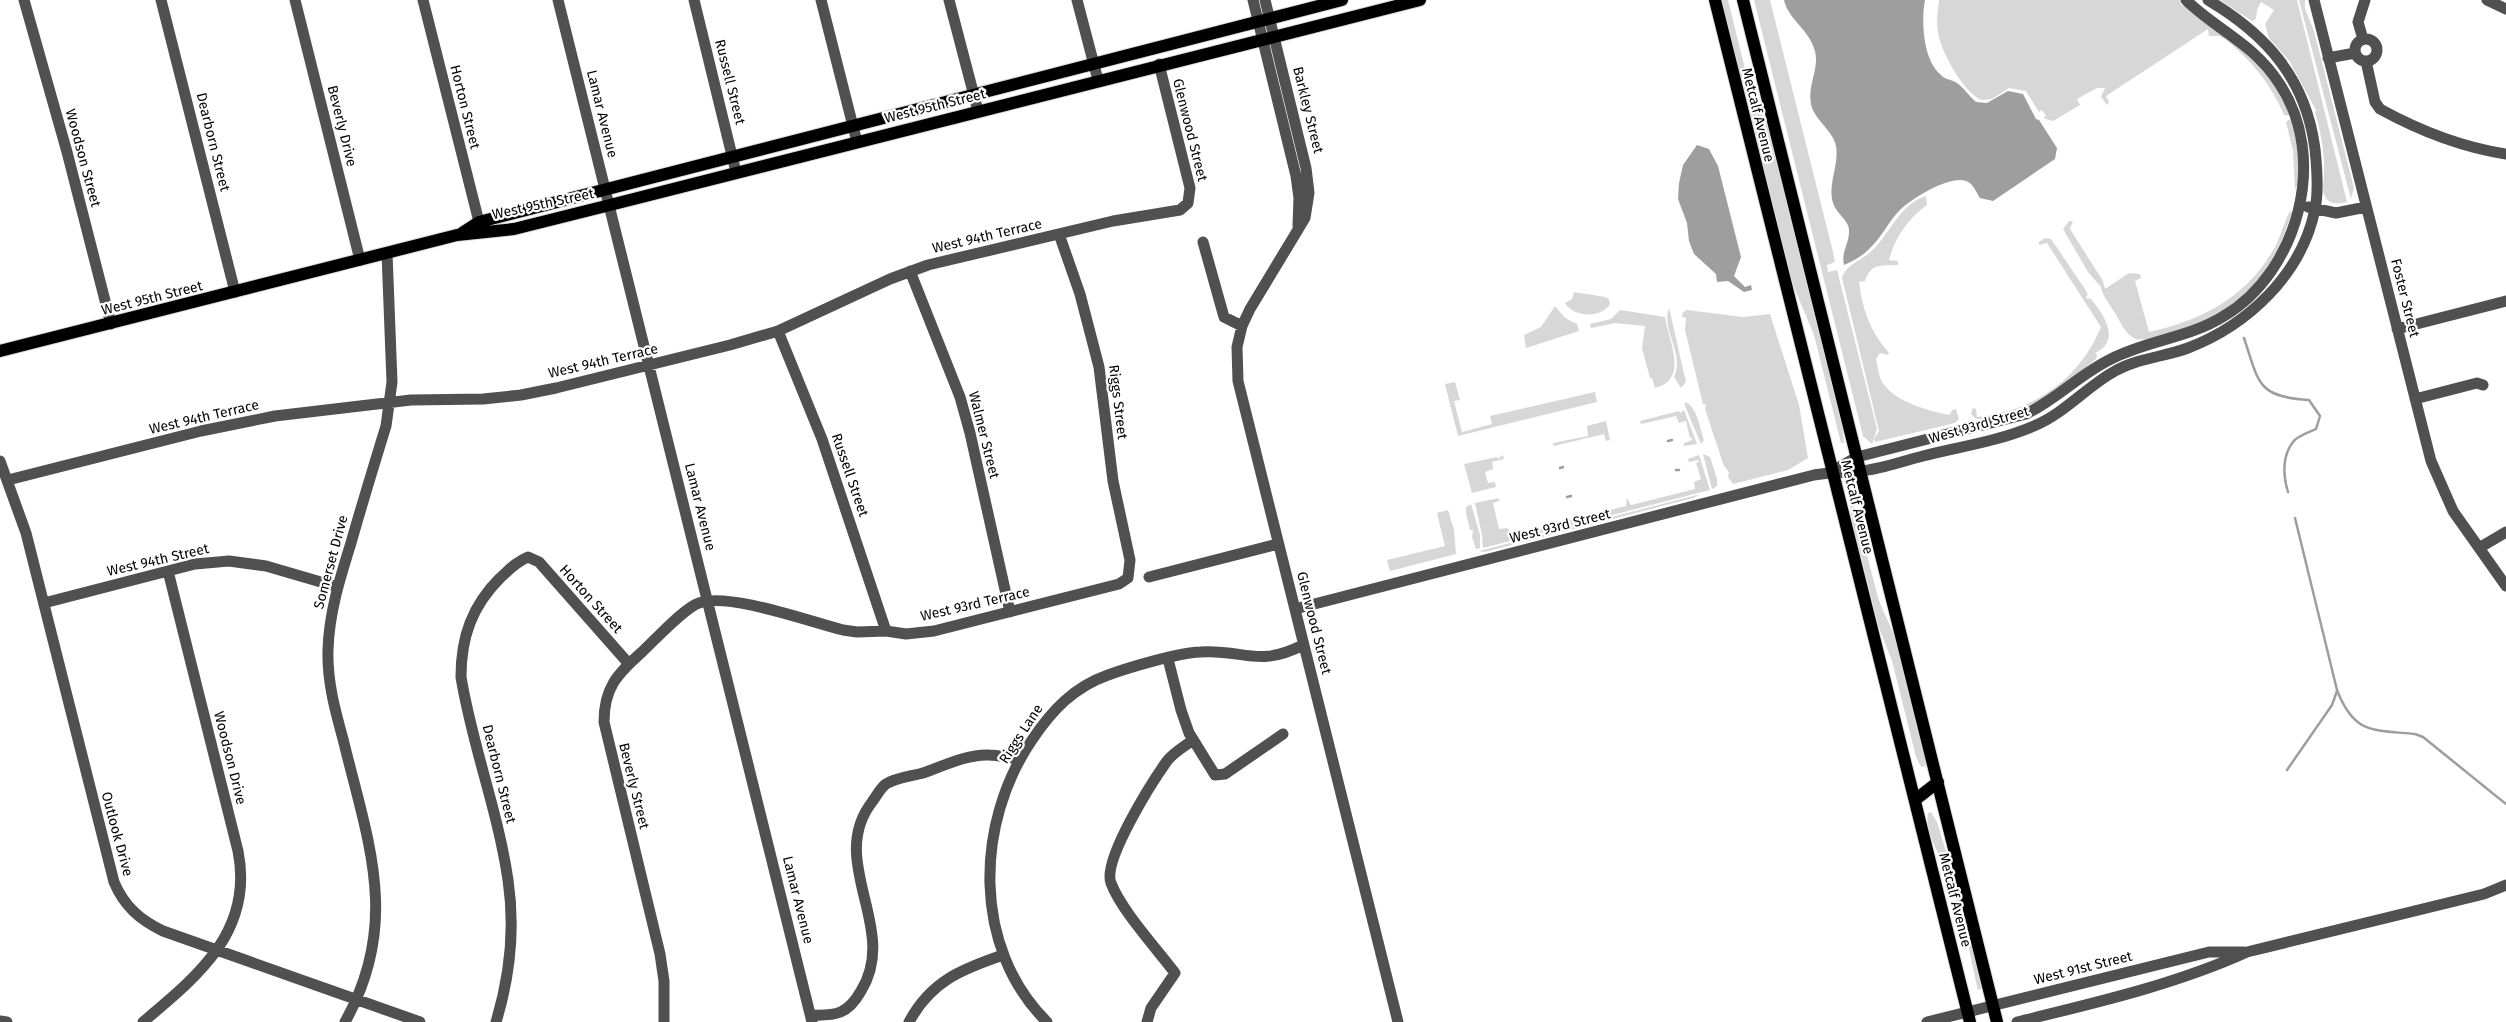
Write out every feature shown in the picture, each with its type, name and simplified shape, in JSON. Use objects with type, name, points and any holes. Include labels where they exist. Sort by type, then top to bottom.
[{"type":"main road","name":"West 95th Street","points":[[457,235],[479,222],[605,188],[1342,0]]},
{"type":"main road","name":"West 95th Street","points":[[0,351],[457,235],[514,228],[610,205],[1158,64],[1420,0]]},
{"type":"main road","name":"Metcalf Avenue","points":[[1715,0],[1969,1017]]},
{"type":"main road","name":"Metcalf Avenue","points":[[1743,0],[1997,1022]]},
{"type":"main road","points":[[1915,800],[1938,782]]},
{"type":"main road","points":[[1915,800],[1941,795]]},
{"type":"street","name":"Woodson Street","points":[[24,0],[65,143],[111,324]]},
{"type":"street","name":"Dearborn Street","points":[[161,0],[235,292]]},
{"type":"street","name":"Beverly Drive","points":[[295,0],[360,260]]},
{"type":"street","name":"Horton Street","points":[[423,0],[479,222]]},
{"type":"street","name":"Lamar Avenue","points":[[558,0],[811,1019]]},
{"type":"street","name":"Russell Street","points":[[694,0],[736,172]]},
{"type":"street","points":[[821,0],[857,142]]},
{"type":"street","points":[[949,0],[978,111]]},
{"type":"street","points":[[1077,0],[1098,80]]},
{"type":"street","name":"Barkley Street","points":[[1253,0],[1264,20]]},
{"type":"street","name":"Barkley Street","points":[[1242,326],[1298,226],[1299,191],[1264,20],[1265,0]]},
{"type":"street","name":"West 93rd Street","points":[[1833,471],[1857,457],[2026,414],[2045,405],[2086,373],[2130,349],[2181,336],[2210,324],[2240,305],[2266,277],[2286,247],[2301,206],[2303,171],[2300,139],[2293,111],[2280,84],[2258,55],[2186,0]]},
{"type":"street","name":"West 93rd Street","points":[[1295,609],[1833,471],[1861,471],[2033,426],[2054,416],[2114,371],[2135,362],[2186,348],[2216,335],[2247,316],[2280,281],[2296,256],[2315,209],[2316,155],[2313,132],[2302,97],[2278,56],[2261,38],[2225,10],[2208,0]]},
{"type":"street","name":"Foster Street","points":[[2314,0],[2431,461],[2441,487],[2457,517],[2506,586]]},
{"type":"street","points":[[2364,39],[2358,22],[2365,0]]},
{"type":"street","points":[[2486,0],[2506,9]]},
{"type":"street","points":[[2364,39],[2374,42],[2377,48],[2373,59],[2366,61],[2359,59],[2355,53],[2357,43],[2364,39]]},
{"type":"street","points":[[2328,58],[2355,53]]},
{"type":"street","points":[[2366,61],[2375,102],[2380,109],[2440,138],[2474,149],[2506,154]]},
{"type":"street","name":"Glenwood Street","points":[[1158,64],[1190,188],[1188,203]]},
{"type":"street","name":"West 94th Terrace","points":[[8,480],[230,425],[275,416],[411,400],[483,399],[521,396],[650,366],[778,331],[890,278],[936,263],[1113,221],[1180,210],[1188,203]]},
{"type":"street","points":[[2301,206],[2336,213],[2366,207]]},
{"type":"street","name":"Riggs Street","points":[[1059,234],[1082,301],[1099,367],[1113,481],[1130,560],[1128,578]]},
{"type":"street","points":[[1203,242],[1224,317],[1242,326]]},
{"type":"street","name":"Somerset Drive","points":[[346,1022],[366,977],[374,946],[377,896],[367,837],[332,696],[329,675],[330,618],[386,426],[392,382],[387,253]]},
{"type":"street","name":"Walmer Street","points":[[910,271],[950,368],[963,409],[1010,612]]},
{"type":"street","points":[[2397,329],[2506,301]]},
{"type":"street","points":[[2210,324],[2216,335]]},
{"type":"street","name":"Glenwood Street","points":[[1242,326],[1237,347],[1238,380],[1398,1022]]},
{"type":"street","name":"Russell Street","points":[[778,331],[822,439],[886,631]]},
{"type":"street","points":[[2415,399],[2477,383],[2483,385]]},
{"type":"street","name":"Outlook Drive","points":[[0,461],[26,533],[114,882],[118,894],[128,908],[148,924],[215,950],[420,1022]]},
{"type":"street","points":[[2479,548],[2506,532]]},
{"type":"street","points":[[1149,577],[1278,544]]},
{"type":"street","name":"Dearborn Street","points":[[496,1022],[508,970],[511,941],[508,880],[464,696],[461,655],[465,634],[476,607],[493,585],[517,562],[528,557]]},
{"type":"street","name":"Horton Street","points":[[528,557],[538,562],[629,664]]},
{"type":"street","name":"West 94th Street","points":[[44,603],[168,571],[207,562],[228,560],[266,566],[338,587]]},
{"type":"street","name":"Woodson Drive","points":[[143,1022],[191,981],[215,950],[225,936],[237,909],[240,895],[240,861],[168,571]]},
{"type":"street","name":"West 93rd Terrace","points":[[708,601],[728,600],[843,630],[858,632],[886,631],[906,634],[934,631],[1010,612],[1119,584],[1128,578]]},
{"type":"street","name":"Beverly Street","points":[[664,1022],[664,981],[660,954],[604,722],[604,709],[611,685],[629,664],[687,610],[698,603],[708,601]]},
{"type":"street","name":"Riggs Lane","points":[[1047,1022],[1020,992],[1004,955],[994,918],[990,860],[999,809],[1019,760],[1048,716],[1075,692],[1109,675],[1198,652],[1265,657],[1285,654],[1303,645]]},
{"type":"street","points":[[1168,659],[1181,710],[1194,740],[1215,775],[1225,774],[1283,734]]},
{"type":"street","points":[[1147,1022],[1151,1008],[1175,973],[1120,900],[1110,882],[1110,866],[1118,842],[1168,760],[1194,740]]},
{"type":"street","points":[[811,1019],[831,1016],[848,1009],[870,978],[875,956],[873,931],[858,873],[858,830],[870,805],[886,784],[959,761],[988,755],[1019,760]]},
{"type":"street","name":"West 91st Street","points":[[2016,1022],[2106,999],[2213,968],[2247,952],[2484,894],[2506,885]]},
{"type":"street","name":"West 91st Street","points":[[1927,1022],[1969,1017],[1993,1006],[2209,952],[2247,952]]},
{"type":"street","points":[[909,1022],[934,989],[952,975],[1004,955]]},
{"type":"street","points":[[0,1021],[7,1022]]},
{"type":"shaded area","points":[[1721,0],[1728,0],[1748,81],[1770,133],[1841,415],[1844,443],[1841,443],[1814,335],[1793,285]]},
{"type":"shaded area","points":[[1754,0],[1770,0],[1833,252],[1835,262],[1827,265],[1828,272],[1837,270],[1877,429],[1872,444],[1863,436]]},
{"type":"shaded area","points":[[1784,0],[1925,0],[1923,18],[1925,39],[1934,67],[1944,77],[1959,84],[1976,102],[1987,103],[2008,91],[2023,94],[2036,119],[2039,120],[2057,148],[2055,159],[1993,201],[1980,198],[1966,181],[1950,182],[1930,190],[1903,207],[1878,240],[1867,251],[1844,265],[1843,260],[1849,228],[1836,209],[1831,193],[1837,153],[1836,146],[1831,135],[1813,110],[1810,97],[1816,55],[1811,41],[1786,7]]},
{"type":"shaded area","points":[[1939,0],[2180,0],[2181,5],[2232,40],[2262,67],[2274,82],[2283,98],[2289,116],[2284,115],[2273,93],[2252,64],[2225,39],[2219,36],[2209,36],[2208,29],[2106,96],[2109,102],[2107,105],[2101,97],[2105,88],[2097,88],[2077,99],[2080,105],[2053,121],[2043,118],[2046,116],[2042,110],[2039,112],[2026,91],[2009,88],[1992,99],[1982,100],[1975,96],[1961,81],[1943,49],[1937,28]]},
{"type":"shaded area","points":[[2220,0],[2297,0],[2347,202],[2333,203],[2324,195],[2323,151],[2316,110],[2290,62],[2269,38],[2265,24],[2274,10],[2261,2],[2257,10],[2256,19],[2252,21]]},
{"type":"shaded area","points":[[2299,0],[2305,0],[2305,9],[2314,31],[2354,188],[2351,199]]},
{"type":"shaded area","points":[[2290,119],[2295,134],[2299,166],[2299,176],[2295,190],[2293,151],[2286,122]]},
{"type":"shaded area","points":[[1697,145],[1709,149],[1718,166],[1741,257],[1734,276],[1745,287],[1751,285],[1752,290],[1744,292],[1728,281],[1717,282],[1716,274],[1694,254],[1689,241],[1687,223],[1678,199],[1679,183],[1683,165]]},
{"type":"shaded area","points":[[1926,196],[1927,205],[1903,229],[1895,244],[1889,260],[1898,261],[1898,265],[1883,265],[1874,268],[1865,281],[1859,282],[1860,292],[1872,329],[1889,353],[1887,355],[1880,353],[1876,359],[1883,383],[1898,397],[1924,409],[1950,415],[1952,410],[1956,409],[1959,419],[1955,423],[1875,442],[1874,439],[1879,431],[1842,278],[1849,267],[1868,254],[1882,240],[1908,206]]},
{"type":"shaded area","points":[[2290,211],[2292,212],[2275,255],[2262,275],[2239,299],[2220,313],[2200,323],[2164,335],[2143,339],[2136,339],[2126,332],[2101,287],[2088,272],[2063,229],[2069,221],[2073,221],[2070,229],[2103,281],[2105,289],[2129,273],[2140,274],[2141,278],[2135,281],[2149,332],[2188,321],[2222,304],[2237,293],[2264,265],[2277,243]]},
{"type":"shaded area","points":[[2045,238],[2051,239],[2085,289],[2088,295],[2086,296],[2087,299],[2090,298],[2101,312],[2108,327],[2109,335],[2107,342],[2103,348],[2095,353],[2097,355],[2096,359],[2074,378],[2038,401],[1998,417],[1984,420],[1975,418],[1971,414],[1973,408],[1976,409],[1977,417],[1998,414],[2035,400],[2052,390],[2080,363],[2092,346],[2101,327],[2047,243],[2039,245],[2039,242]]},
{"type":"shaded area","points":[[1574,292],[1605,297],[1609,299],[1610,304],[1606,309],[1594,314],[1574,311],[1565,303],[1572,299]]},
{"type":"shaded area","points":[[1555,306],[1565,318],[1577,324],[1579,331],[1526,348],[1524,335],[1541,327]]},
{"type":"shaded area","points":[[1669,308],[1686,382],[1681,388],[1674,377],[1677,360],[1668,325],[1667,316]]},
{"type":"shaded area","points":[[1620,310],[1665,317],[1674,358],[1672,376],[1666,383],[1655,388],[1652,378],[1650,378],[1642,348],[1645,326],[1615,323],[1591,328],[1590,324],[1611,319]]},
{"type":"shaded area","points":[[1687,310],[1743,317],[1770,314],[1799,405],[1808,458],[1788,470],[1733,484],[1728,477],[1729,472],[1724,466],[1705,409],[1706,404],[1703,404],[1685,330],[1686,318],[1682,317],[1683,312]]},
{"type":"shaded area","points":[[1455,382],[1460,400],[1454,401],[1462,432],[1492,424],[1490,416],[1595,392],[1597,402],[1458,436],[1445,384]]},
{"type":"shaded area","points":[[1685,402],[1689,404],[1698,418],[1704,440],[1701,444],[1685,406]]},
{"type":"shaded area","points":[[1684,410],[1697,444],[1684,446],[1684,443],[1692,440],[1692,438],[1690,438],[1686,421],[1679,423],[1676,416],[1641,424],[1640,421],[1679,411],[1680,413]]},
{"type":"shaded area","points":[[1606,421],[1610,440],[1606,441],[1604,434],[1554,446],[1553,443],[1588,436],[1587,426]]},
{"type":"shaded area","points":[[1703,454],[1710,457],[1717,479],[1717,486],[1712,489]]},
{"type":"shaded area","points":[[1503,455],[1504,459],[1492,462],[1493,469],[1485,472],[1488,483],[1495,482],[1496,487],[1472,493],[1464,464],[1497,457],[1497,459]]},
{"type":"shaded area","points":[[1699,455],[1710,490],[1483,548],[1475,503],[1499,498],[1499,501],[1493,503],[1499,529],[1508,528],[1510,535],[1626,506],[1627,498],[1631,505],[1695,489],[1694,482],[1701,479],[1696,463],[1699,462],[1698,460],[1689,462],[1688,459]]},
{"type":"shaded area","points":[[1848,491],[1850,491],[1879,601],[1895,637],[1925,755],[1926,766],[1921,767],[1916,757],[1892,661],[1878,625],[1852,520]]},
{"type":"shaded area","points":[[1701,494],[1693,498],[1485,552],[1479,551]]},
{"type":"shaded area","points":[[1471,504],[1480,535],[1480,548],[1476,549],[1472,537],[1473,530],[1470,530],[1466,513],[1466,507]]},
{"type":"shaded area","points":[[1448,510],[1454,530],[1456,554],[1390,571],[1387,560],[1445,546],[1437,513]]},
{"type":"shaded area","points":[[1931,812],[1937,822],[1965,914],[1983,988],[1978,990],[1955,893],[1934,845],[1928,826],[1928,813]]},
{"type":"waterway","points":[[2244,338],[2257,377],[2263,385],[2279,395],[2309,400],[2320,416],[2316,429],[2300,436],[2289,448],[2284,466],[2288,492]]},
{"type":"waterway","points":[[1668,441],[1672,440]]},
{"type":"waterway","points":[[1567,497],[1571,496]]},
{"type":"waterway","points":[[2295,518],[2337,690],[2350,715],[2366,727],[2387,732],[2415,734],[2423,737],[2506,804]]},
{"type":"waterway","points":[[2287,770],[2332,705],[2337,691]]}]
